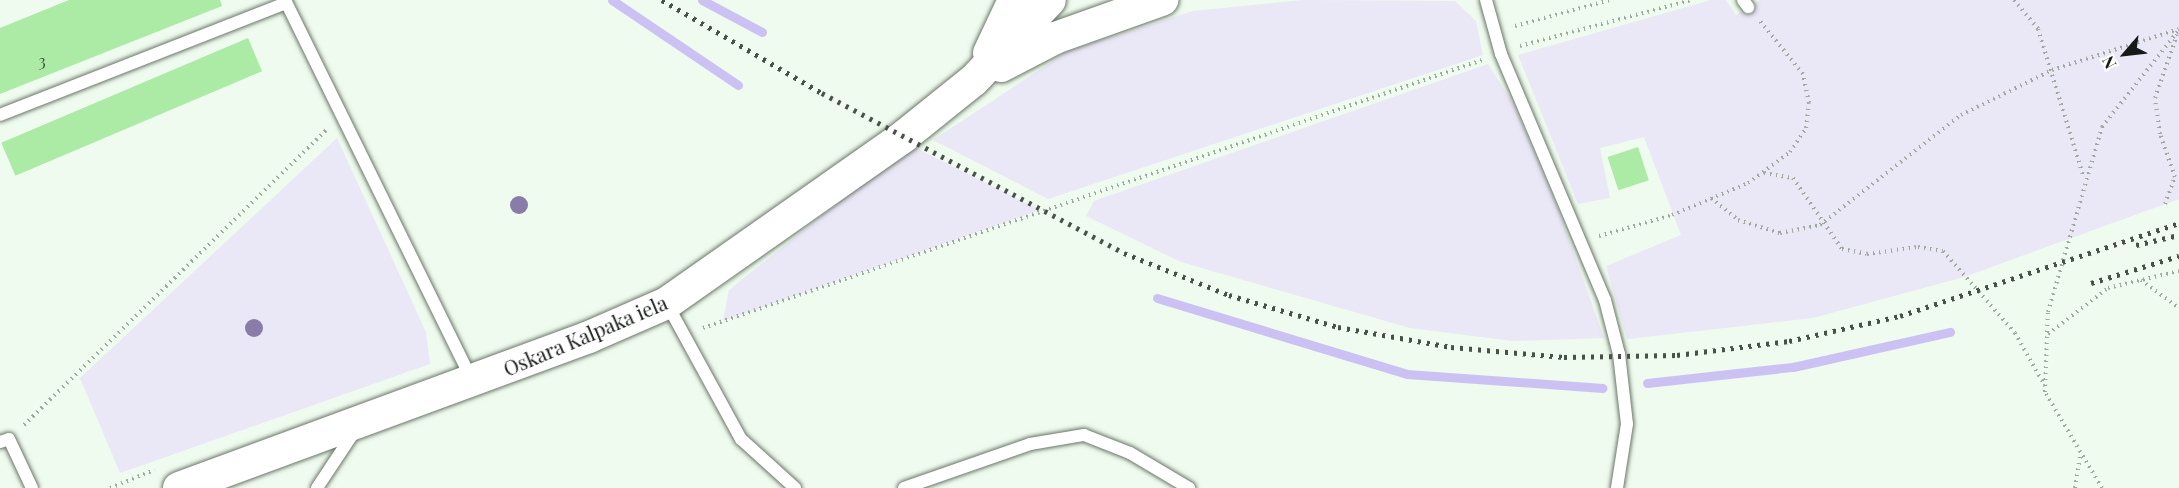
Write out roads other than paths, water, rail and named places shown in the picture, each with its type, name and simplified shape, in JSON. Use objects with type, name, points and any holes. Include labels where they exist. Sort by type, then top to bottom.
[{"type":"street","points":[[974,80],[1014,0]]},
{"type":"street","name":"Oskara Kalpaka iela","points":[[179,488],[472,381],[667,303],[778,230],[974,80],[1050,0]]},
{"type":"street","points":[[974,80],[1055,38],[1162,0]]},
{"type":"lane","points":[[1486,0],[1501,54],[1583,241],[1619,354],[1627,424],[1617,488]]},
{"type":"lane","points":[[0,115],[285,1],[343,112],[472,381]]},
{"type":"lane","points":[[667,303],[741,439],[795,488]]},
{"type":"lane","points":[[317,488],[351,436],[377,415]]},
{"type":"lane","points":[[904,488],[1030,444],[1084,435],[1130,453],[1189,488]]},
{"type":"lane","points":[[5,441],[32,488]]},
{"type":"waterway","points":[[612,0],[738,85]]},
{"type":"waterway","points":[[702,0],[762,32]]},
{"type":"waterway","points":[[1157,298],[1407,374],[1603,388]]},
{"type":"waterway","points":[[1647,383],[1793,367],[1950,332]]},
{"type":"railway","points":[[662,0],[822,93],[1124,253],[1229,295],[1338,327],[1451,347],[1564,357],[1677,355],[1789,341],[1900,316],[2179,223]]},
{"type":"railway","points":[[2136,245],[2179,235]]},
{"type":"railway","points":[[2091,283],[2179,256]]}]
